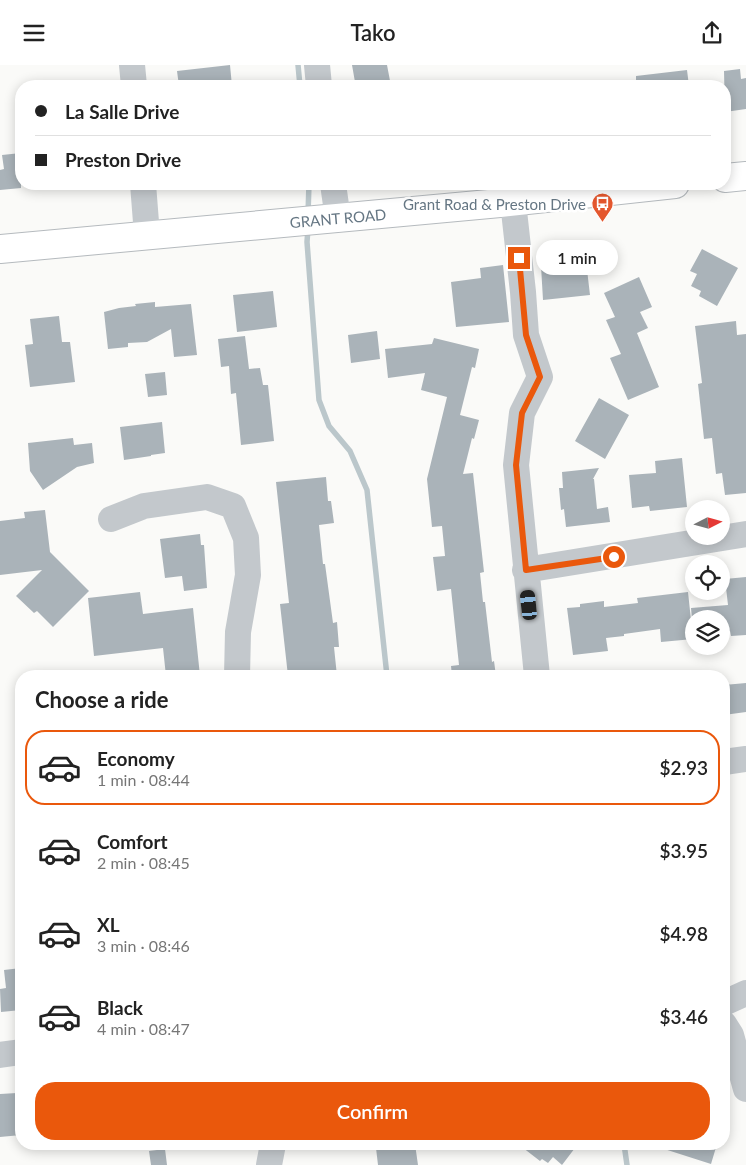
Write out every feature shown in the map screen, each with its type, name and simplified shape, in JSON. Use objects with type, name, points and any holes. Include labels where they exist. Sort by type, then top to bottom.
[{"type":"main road","points":[[731,177],[746,176]]},
{"type":"main road","name":"GRANT ROAD","points":[[0,249],[318,221],[621,190]]},
{"type":"street","points":[[132,65],[133,80]]},
{"type":"street","points":[[317,65],[319,80]]},
{"type":"street","points":[[143,190],[147,235]]},
{"type":"street","points":[[318,221],[331,190]]},
{"type":"street","points":[[513,202],[526,335],[540,377],[522,413],[516,465],[536,670]]},
{"type":"street","points":[[111,519],[144,506],[207,497],[233,506],[246,538],[248,575],[238,632],[237,670]]},
{"type":"street","points":[[526,570],[746,534]]},
{"type":"street","points":[[730,761],[746,759]]},
{"type":"street","points":[[730,1000],[746,993]]},
{"type":"street","points":[[730,1035],[746,1089]]},
{"type":"street","points":[[0,1055],[15,1053]]},
{"type":"street","points":[[270,1165],[272,1150]]},
{"type":"building","points":[[230,65],[231,80],[178,80],[177,71]]},
{"type":"building","points":[[352,65],[387,65],[390,80],[355,80]]},
{"type":"building","points":[[740,69],[741,79],[746,78],[746,109],[731,111],[731,80],[724,80],[724,71]]},
{"type":"building","points":[[687,70],[688,80],[636,80],[636,76]]},
{"type":"building","points":[[15,154],[15,189],[0,190],[0,170],[4,169],[2,155]]},
{"type":"building","points":[[702,249],[738,268],[717,306],[699,296],[701,291],[691,286],[697,274],[690,271]]},
{"type":"building","points":[[586,261],[590,295],[543,300],[541,266]]},
{"type":"building","points":[[503,265],[509,322],[456,327],[451,282],[481,278],[480,268]]},
{"type":"building","points":[[639,277],[652,307],[640,312],[648,328],[637,333],[659,387],[628,400],[610,358],[621,354],[606,320],[615,317],[604,293]]},
{"type":"building","points":[[273,291],[277,327],[237,332],[233,295]]},
{"type":"building","points":[[155,302],[155,307],[191,304],[197,355],[174,357],[171,329],[147,342],[128,343],[128,347],[108,349],[104,312],[136,306],[135,304]]},
{"type":"building","points":[[59,316],[62,342],[70,342],[75,382],[30,387],[25,345],[33,344],[30,319]]},
{"type":"building","points":[[736,321],[737,335],[746,334],[746,493],[725,495],[722,473],[716,474],[712,438],[704,439],[698,384],[702,383],[695,326]]},
{"type":"building","points":[[377,331],[380,359],[351,363],[348,335]]},
{"type":"building","points":[[245,336],[249,369],[260,368],[263,385],[268,385],[274,441],[241,445],[236,393],[231,394],[229,366],[221,367],[218,339]]},
{"type":"building","points":[[434,338],[479,349],[475,368],[472,367],[460,415],[479,420],[474,439],[472,438],[463,474],[473,473],[484,572],[480,573],[483,602],[485,602],[492,662],[494,661],[495,670],[451,670],[451,666],[459,665],[451,589],[437,591],[433,557],[445,556],[442,526],[432,527],[427,479],[447,397],[421,390],[425,373],[388,378],[385,349],[432,344]]},
{"type":"building","points":[[165,372],[167,395],[148,397],[145,374]]},
{"type":"building","points":[[599,398],[629,415],[605,459],[575,441]]},
{"type":"building","points":[[162,422],[165,453],[124,460],[120,427]]},
{"type":"building","points":[[73,438],[74,445],[92,443],[94,463],[77,467],[43,490],[30,471],[28,443]]},
{"type":"building","points":[[682,458],[686,500],[685,507],[650,511],[649,506],[632,508],[629,475],[656,473],[655,461]]},
{"type":"building","points":[[599,468],[593,479],[597,509],[608,507],[610,522],[566,527],[564,509],[561,510],[559,488],[563,488],[562,472]]},
{"type":"building","points":[[326,477],[328,501],[331,501],[334,523],[319,525],[323,564],[325,564],[333,623],[337,622],[339,647],[334,647],[336,670],[287,670],[280,604],[289,603],[276,482]]},
{"type":"building","points":[[45,510],[50,552],[89,591],[53,627],[37,611],[34,613],[16,596],[42,570],[0,575],[0,521],[25,518],[24,512]]},
{"type":"building","points":[[200,534],[201,545],[204,545],[207,588],[184,591],[182,576],[165,578],[160,539]]},
{"type":"building","points":[[746,577],[746,635],[731,636],[730,610],[691,610],[691,608],[728,605],[727,600],[730,600],[730,579]]},
{"type":"building","points":[[140,592],[143,614],[193,608],[199,670],[165,670],[163,648],[94,656],[88,598]]},
{"type":"building","points":[[685,592],[685,600],[689,600],[690,610],[685,610],[685,640],[661,642],[660,629],[606,638],[608,651],[573,655],[567,608],[580,607],[580,604],[604,601],[604,607],[638,603],[637,598]]},
{"type":"building","points":[[746,683],[746,712],[730,714],[730,684]]},
{"type":"building","points":[[15,969],[15,1011],[1,1012],[0,989],[6,988],[4,970]]},
{"type":"building","points":[[15,1093],[15,1136],[0,1137],[0,1094]]},
{"type":"building","points":[[165,1150],[167,1165],[151,1165],[149,1151]]},
{"type":"building","points":[[376,1150],[416,1150],[418,1165],[378,1165]]},
{"type":"building","points":[[526,1150],[573,1150],[562,1165],[553,1157],[548,1163],[542,1159],[540,1161]]},
{"type":"building","points":[[667,1150],[715,1150],[711,1164]]},
{"type":"waterway","points":[[298,65],[299,80]]},
{"type":"waterway","points":[[308,214],[309,190]]},
{"type":"waterway","points":[[308,228],[307,242],[319,400],[329,426],[350,451],[367,490],[386,670]]},
{"type":"waterway","points":[[625,1150],[627,1165]]},
{"type":"place","name":"Grant Road & Preston Drive","points":[[602,223]]},
{"type":"route","points":[[519,258],[526,335],[540,377],[522,413],[516,465],[526,570],[614,557]]}]
